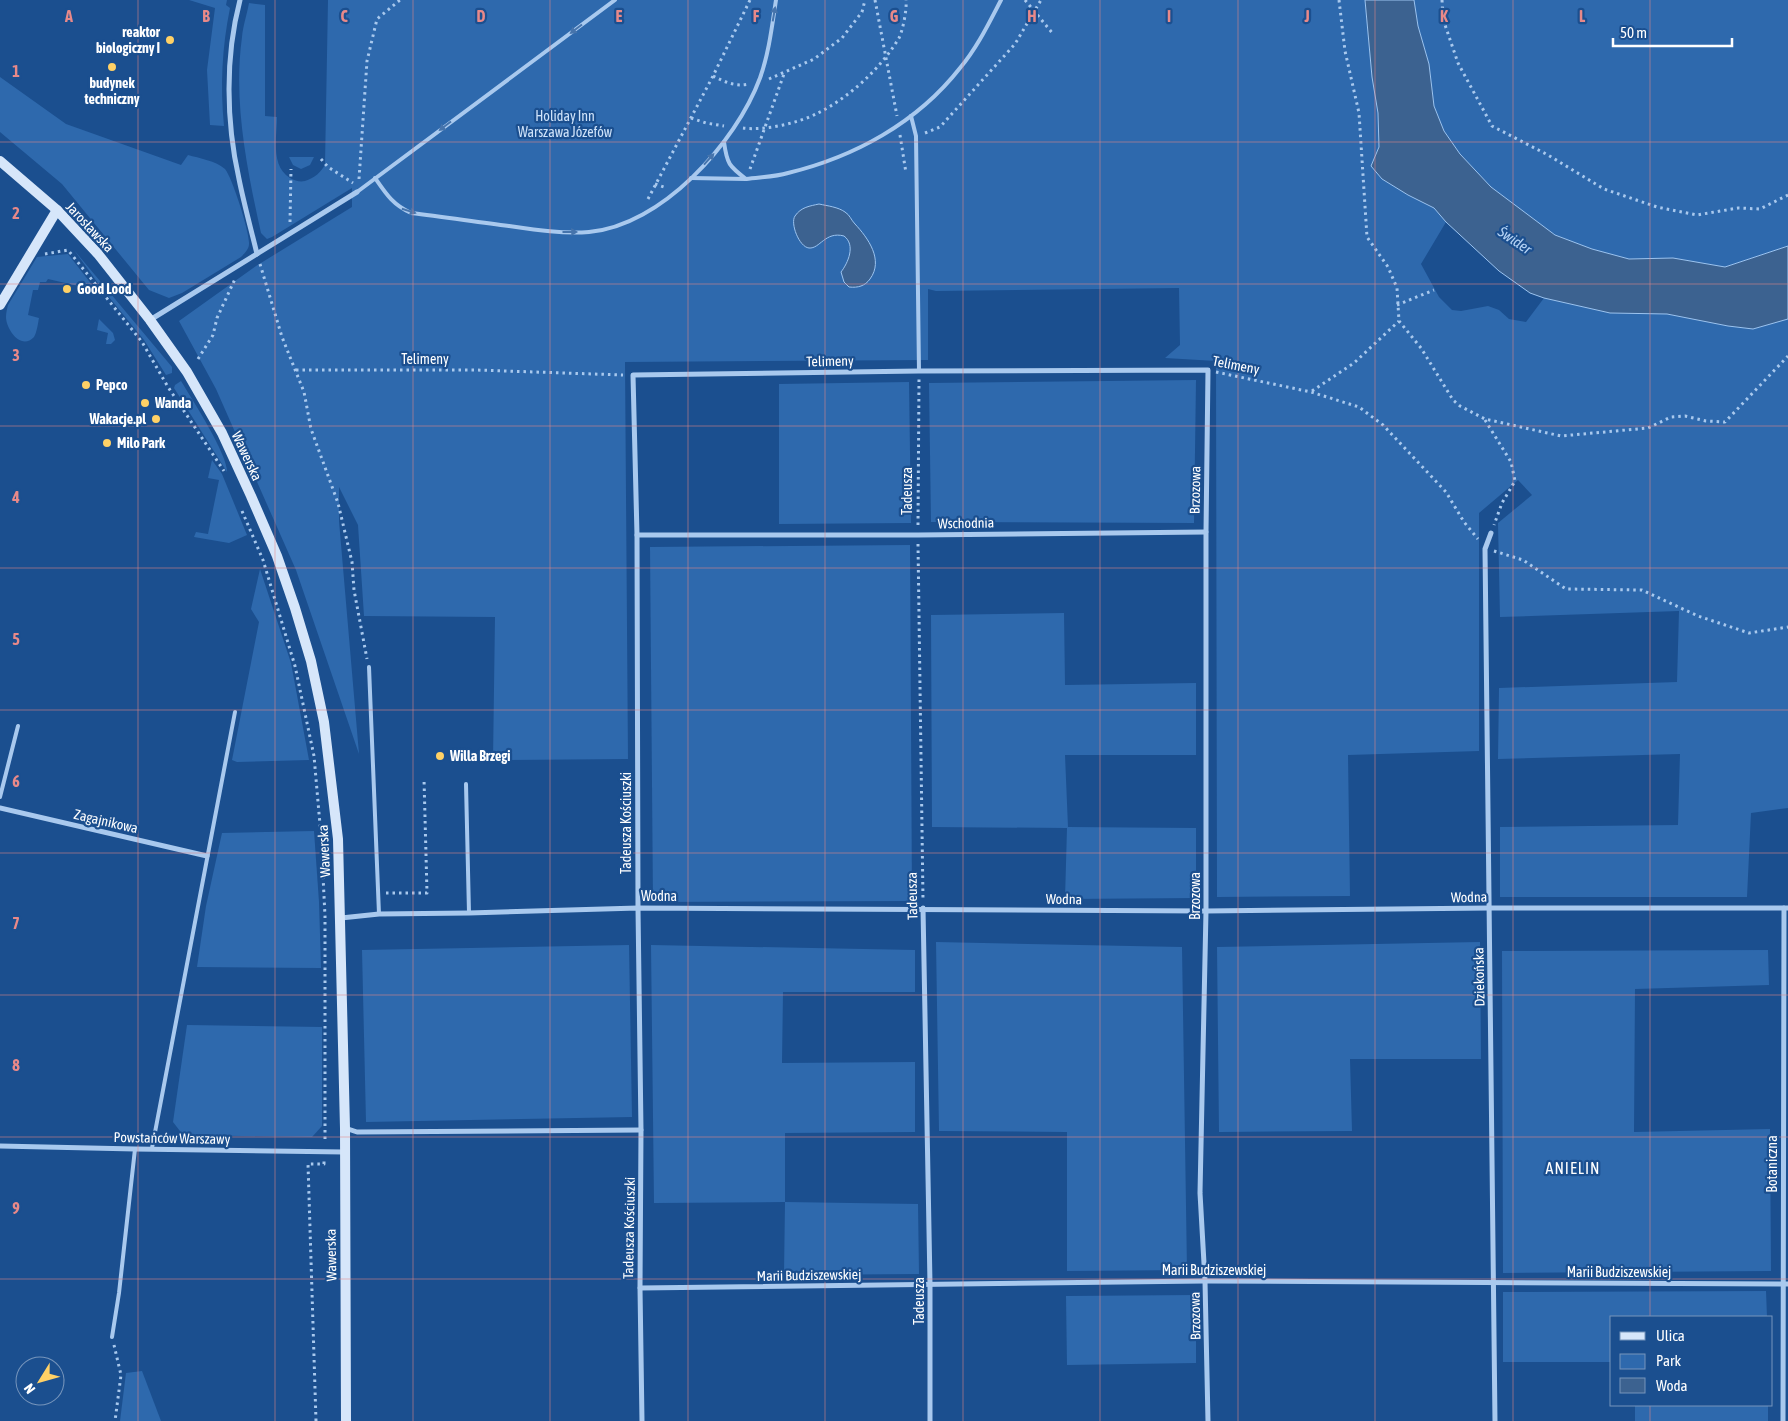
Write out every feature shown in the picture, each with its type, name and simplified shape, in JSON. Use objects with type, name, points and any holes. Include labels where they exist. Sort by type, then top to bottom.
[{"type":"main road","name":"Jarosławska","points":[[0,161],[57,210],[98,254],[150,320]]},
{"type":"main road","points":[[0,305],[57,210]]},
{"type":"main road","name":"Wawerska","points":[[150,320],[187,372],[222,433],[255,505],[277,556],[295,608],[311,661],[324,722],[338,839],[341,918],[345,1128],[346,1421]]},
{"type":"street","points":[[240,0],[231,47],[230,101],[233,145],[257,254]]},
{"type":"street","points":[[150,320],[357,192]]},
{"type":"street","name":"Telimeny","points":[[633,375],[919,371],[1208,370]]},
{"type":"street","name":"Brzozowa","points":[[1208,370],[1206,911],[1200,1193],[1205,1281],[1208,1421]]},
{"type":"street","name":"Tadeusza Kościuszki","points":[[633,375],[636,535],[642,1421]]},
{"type":"street","name":"Wschodnia","points":[[636,535],[1206,532]]},
{"type":"street","name":"Dziekońska","points":[[1490,533],[1485,549],[1495,1282],[1495,1421]]},
{"type":"street","name":"Zagajnikowa","points":[[0,808],[207,856]]},
{"type":"street","name":"Wodna","points":[[341,918],[379,914],[638,908],[923,908],[1206,911],[1490,908],[1786,908]]},
{"type":"street","name":"Tadeusza","points":[[923,908],[930,1284],[930,1421]]},
{"type":"street","name":"Botaniczna","points":[[1783,1421],[1786,908]]},
{"type":"street","points":[[345,1128],[357,1132],[641,1130]]},
{"type":"street","name":"Powstańców Warszawy","points":[[0,1146],[344,1152]]},
{"type":"street","name":"Marii Budziszewskiej","points":[[640,1288],[1205,1281],[1785,1284]]},
{"type":"lane","points":[[357,192],[361,186],[376,178],[615,0]]},
{"type":"lane","points":[[376,178],[388,197],[400,208],[411,213],[554,232],[589,232],[609,228],[641,215],[677,192],[724,142],[750,100],[758,82],[767,55],[776,0]]},
{"type":"lane","points":[[692,178],[746,179],[786,174],[838,158],[886,133],[911,116],[934,96],[960,68],[984,33],[1001,0]]},
{"type":"lane","points":[[911,116],[916,136],[919,371]]},
{"type":"lane","points":[[724,142],[726,159],[732,168],[746,179]]},
{"type":"lane","points":[[369,667],[379,914]]},
{"type":"lane","points":[[152,1148],[235,712]]},
{"type":"lane","points":[[0,797],[18,726]]},
{"type":"lane","points":[[466,784],[469,913]]},
{"type":"lane","points":[[112,1337],[119,1293],[135,1149]]},
{"type":"path","points":[[361,186],[358,176],[364,119],[367,61],[377,20],[400,0]]},
{"type":"path","points":[[641,215],[750,0]]},
{"type":"path","points":[[713,76],[726,83],[741,86],[784,73],[814,59],[842,38],[862,12],[865,0]]},
{"type":"path","points":[[691,118],[706,123],[748,129],[765,128],[794,122],[817,114],[863,81],[885,57],[900,36],[906,0]]},
{"type":"path","points":[[1025,0],[1054,35]]},
{"type":"path","points":[[916,136],[940,127],[1015,44],[1041,0]]},
{"type":"path","points":[[1340,0],[1345,51],[1359,113],[1367,237],[1388,267],[1397,288],[1399,321],[1421,348],[1453,400],[1460,406],[1485,419],[1561,436],[1648,428],[1671,417],[1685,416],[1725,422],[1788,356]]},
{"type":"path","points":[[1442,0],[1444,19],[1458,63],[1492,126],[1548,155],[1604,189],[1657,207],[1697,215],[1738,208],[1760,209],[1788,195]]},
{"type":"path","points":[[746,179],[784,73]]},
{"type":"path","points":[[321,159],[328,167],[352,183],[361,186]]},
{"type":"path","points":[[291,169],[291,232]]},
{"type":"path","points":[[44,254],[68,250],[142,342],[168,387],[225,473]]},
{"type":"path","points":[[257,254],[266,278],[282,337],[304,392],[311,429],[338,502],[352,562],[354,590],[369,667]]},
{"type":"path","points":[[198,360],[213,336],[217,318],[237,275]]},
{"type":"path","points":[[1397,305],[1434,290]]},
{"type":"path","points":[[1311,392],[1354,364],[1399,321]]},
{"type":"path","name":"Telimeny","points":[[296,370],[476,370],[633,375]]},
{"type":"path","name":"Telimeny","points":[[1208,370],[1311,392],[1359,407],[1383,425],[1446,492],[1464,522],[1485,549]]},
{"type":"path","name":"Tadeusza","points":[[919,371],[918,535],[923,908]]},
{"type":"path","points":[[1485,419],[1511,462],[1515,481],[1502,503],[1490,533]]},
{"type":"path","points":[[240,508],[263,560],[295,666],[314,756],[325,916],[325,1140]]},
{"type":"path","points":[[1485,549],[1523,560],[1566,589],[1642,590],[1698,616],[1749,633],[1788,627]]},
{"type":"path","points":[[378,892],[427,893],[424,779]]},
{"type":"path","points":[[316,1421],[308,1164],[324,1164]]},
{"type":"path","points":[[112,1337],[121,1376],[115,1421]]},
{"type":"green space","points":[[189,0],[227,0],[226,5],[230,8],[222,67],[224,126],[210,125],[207,70],[215,8]]},
{"type":"green space","name":"Holiday Inn Warszawa Józefów","points":[[328,0],[1365,0],[1372,77],[1378,113],[1379,147],[1371,166],[1382,179],[1434,208],[1446,222],[1421,264],[1439,297],[1452,310],[1461,311],[1488,306],[1499,310],[1509,319],[1526,322],[1544,298],[1610,313],[1667,314],[1753,329],[1788,319],[1788,808],[1751,813],[1747,897],[1500,897],[1500,827],[1678,825],[1680,754],[1498,759],[1499,688],[1677,682],[1679,611],[1500,617],[1498,523],[1532,495],[1518,480],[1479,513],[1479,751],[1348,755],[1350,896],[1217,897],[1216,361],[1165,358],[1180,345],[1179,288],[936,291],[928,289],[928,360],[625,362],[628,759],[493,760],[495,617],[364,616],[358,525],[339,487],[339,521],[359,754],[296,570],[216,389],[179,321],[256,266],[352,207],[352,188],[267,239],[261,233],[246,160],[240,111],[240,61],[249,3],[265,5],[265,116],[277,117],[277,158],[284,173],[296,181],[305,181],[320,172],[324,167]]},
{"type":"green space","points":[[1414,0],[1788,0],[1788,246],[1725,267],[1673,258],[1629,259],[1592,249],[1555,235],[1491,187],[1460,154],[1444,131],[1434,106],[1429,64],[1418,26]]},
{"type":"green space","points":[[0,77],[66,124],[181,165],[188,155],[221,166],[225,169],[232,183],[244,218],[249,238],[249,246],[246,251],[241,257],[182,293],[169,298],[149,290],[62,184],[0,132]]},
{"type":"green space","points":[[289,157],[314,157],[310,165],[301,169],[293,165]]},
{"type":"green space","points":[[74,250],[172,367],[172,373],[166,375],[144,340],[100,286]]},
{"type":"green space","points":[[68,254],[96,290],[48,279],[46,282],[40,282],[38,290],[33,290],[28,315],[39,318],[36,333],[29,341],[19,340],[11,332],[7,322],[8,305],[37,257]]},
{"type":"green space","points":[[99,319],[113,333],[115,340],[111,344],[106,344],[108,333],[97,330]]},
{"type":"green space","points":[[1196,380],[1194,523],[931,522],[929,383]]},
{"type":"green space","points":[[181,381],[216,440],[226,464],[227,472],[174,388]]},
{"type":"green space","points":[[909,382],[911,523],[779,524],[779,384]]},
{"type":"green space","points":[[212,460],[222,474],[247,535],[229,543],[194,537],[196,532],[208,534],[219,480],[208,478]]},
{"type":"green space","points":[[910,545],[912,901],[653,902],[650,547]]},
{"type":"green space","points":[[260,569],[291,663],[309,760],[237,762],[232,760],[259,622],[251,609]]},
{"type":"green space","points":[[1064,613],[1065,685],[1196,683],[1196,755],[1065,755],[1068,827],[1196,828],[1196,898],[1065,899],[1067,828],[932,827],[931,615]]},
{"type":"green space","points":[[314,831],[321,968],[197,967],[206,906],[222,833]]},
{"type":"green space","points":[[936,942],[1182,947],[1187,1270],[1067,1271],[1067,1132],[939,1131]]},
{"type":"green space","points":[[1480,942],[1481,1059],[1350,1059],[1352,1131],[1219,1132],[1217,947]]},
{"type":"green space","points":[[629,945],[632,1117],[366,1122],[362,950]]},
{"type":"green space","points":[[651,945],[915,950],[915,992],[783,992],[782,1063],[915,1062],[915,1132],[785,1133],[785,1202],[654,1203]]},
{"type":"green space","points":[[1768,950],[1769,985],[1635,989],[1634,1132],[1770,1129],[1771,1271],[1503,1273],[1502,951]]},
{"type":"green space","points":[[187,1025],[322,1027],[322,1126],[312,1137],[183,1135],[173,1122]]},
{"type":"green space","points":[[785,1202],[918,1204],[919,1274],[784,1275]]},
{"type":"green space","points":[[1766,1291],[1767,1316],[1610,1316],[1610,1362],[1503,1362],[1503,1292]]},
{"type":"green space","points":[[1196,1295],[1196,1363],[1067,1365],[1066,1296]]},
{"type":"green space","points":[[142,1371],[161,1421],[120,1421],[126,1373]]},
{"type":"green space","points":[[1635,1406],[1768,1406],[1768,1421],[1635,1421]]},
{"type":"water","name":"Świder","points":[[1365,0],[1414,0],[1418,26],[1429,64],[1434,106],[1444,131],[1460,154],[1491,187],[1555,235],[1592,249],[1629,259],[1673,258],[1725,267],[1788,246],[1788,319],[1753,329],[1667,314],[1610,313],[1530,293],[1499,271],[1446,222],[1434,208],[1382,179],[1371,166],[1379,147],[1378,113],[1372,77]]},
{"type":"water","points":[[819,204],[847,213],[865,236],[873,250],[875,257],[874,272],[864,285],[849,287],[844,282],[841,272],[850,254],[850,244],[844,236],[832,236],[813,248],[809,248],[802,244],[796,234],[794,219],[797,213],[809,206]]},
{"type":"place","name":"reaktor biologiczny I","points":[[170,40]]},
{"type":"place","name":"budynek techniczny","points":[[112,67]]},
{"type":"place","name":"Good Lood","points":[[67,289]]},
{"type":"place","name":"Pepco","points":[[86,385]]},
{"type":"place","name":"Wanda","points":[[145,403]]},
{"type":"place","name":"Wakacje.pl","points":[[156,419]]},
{"type":"place","name":"Milo Park","points":[[107,443]]},
{"type":"place","name":"Willa Brzegi","points":[[440,756]]},
{"type":"district","name":"ANIELIN","points":[[1573,1168]]}]
